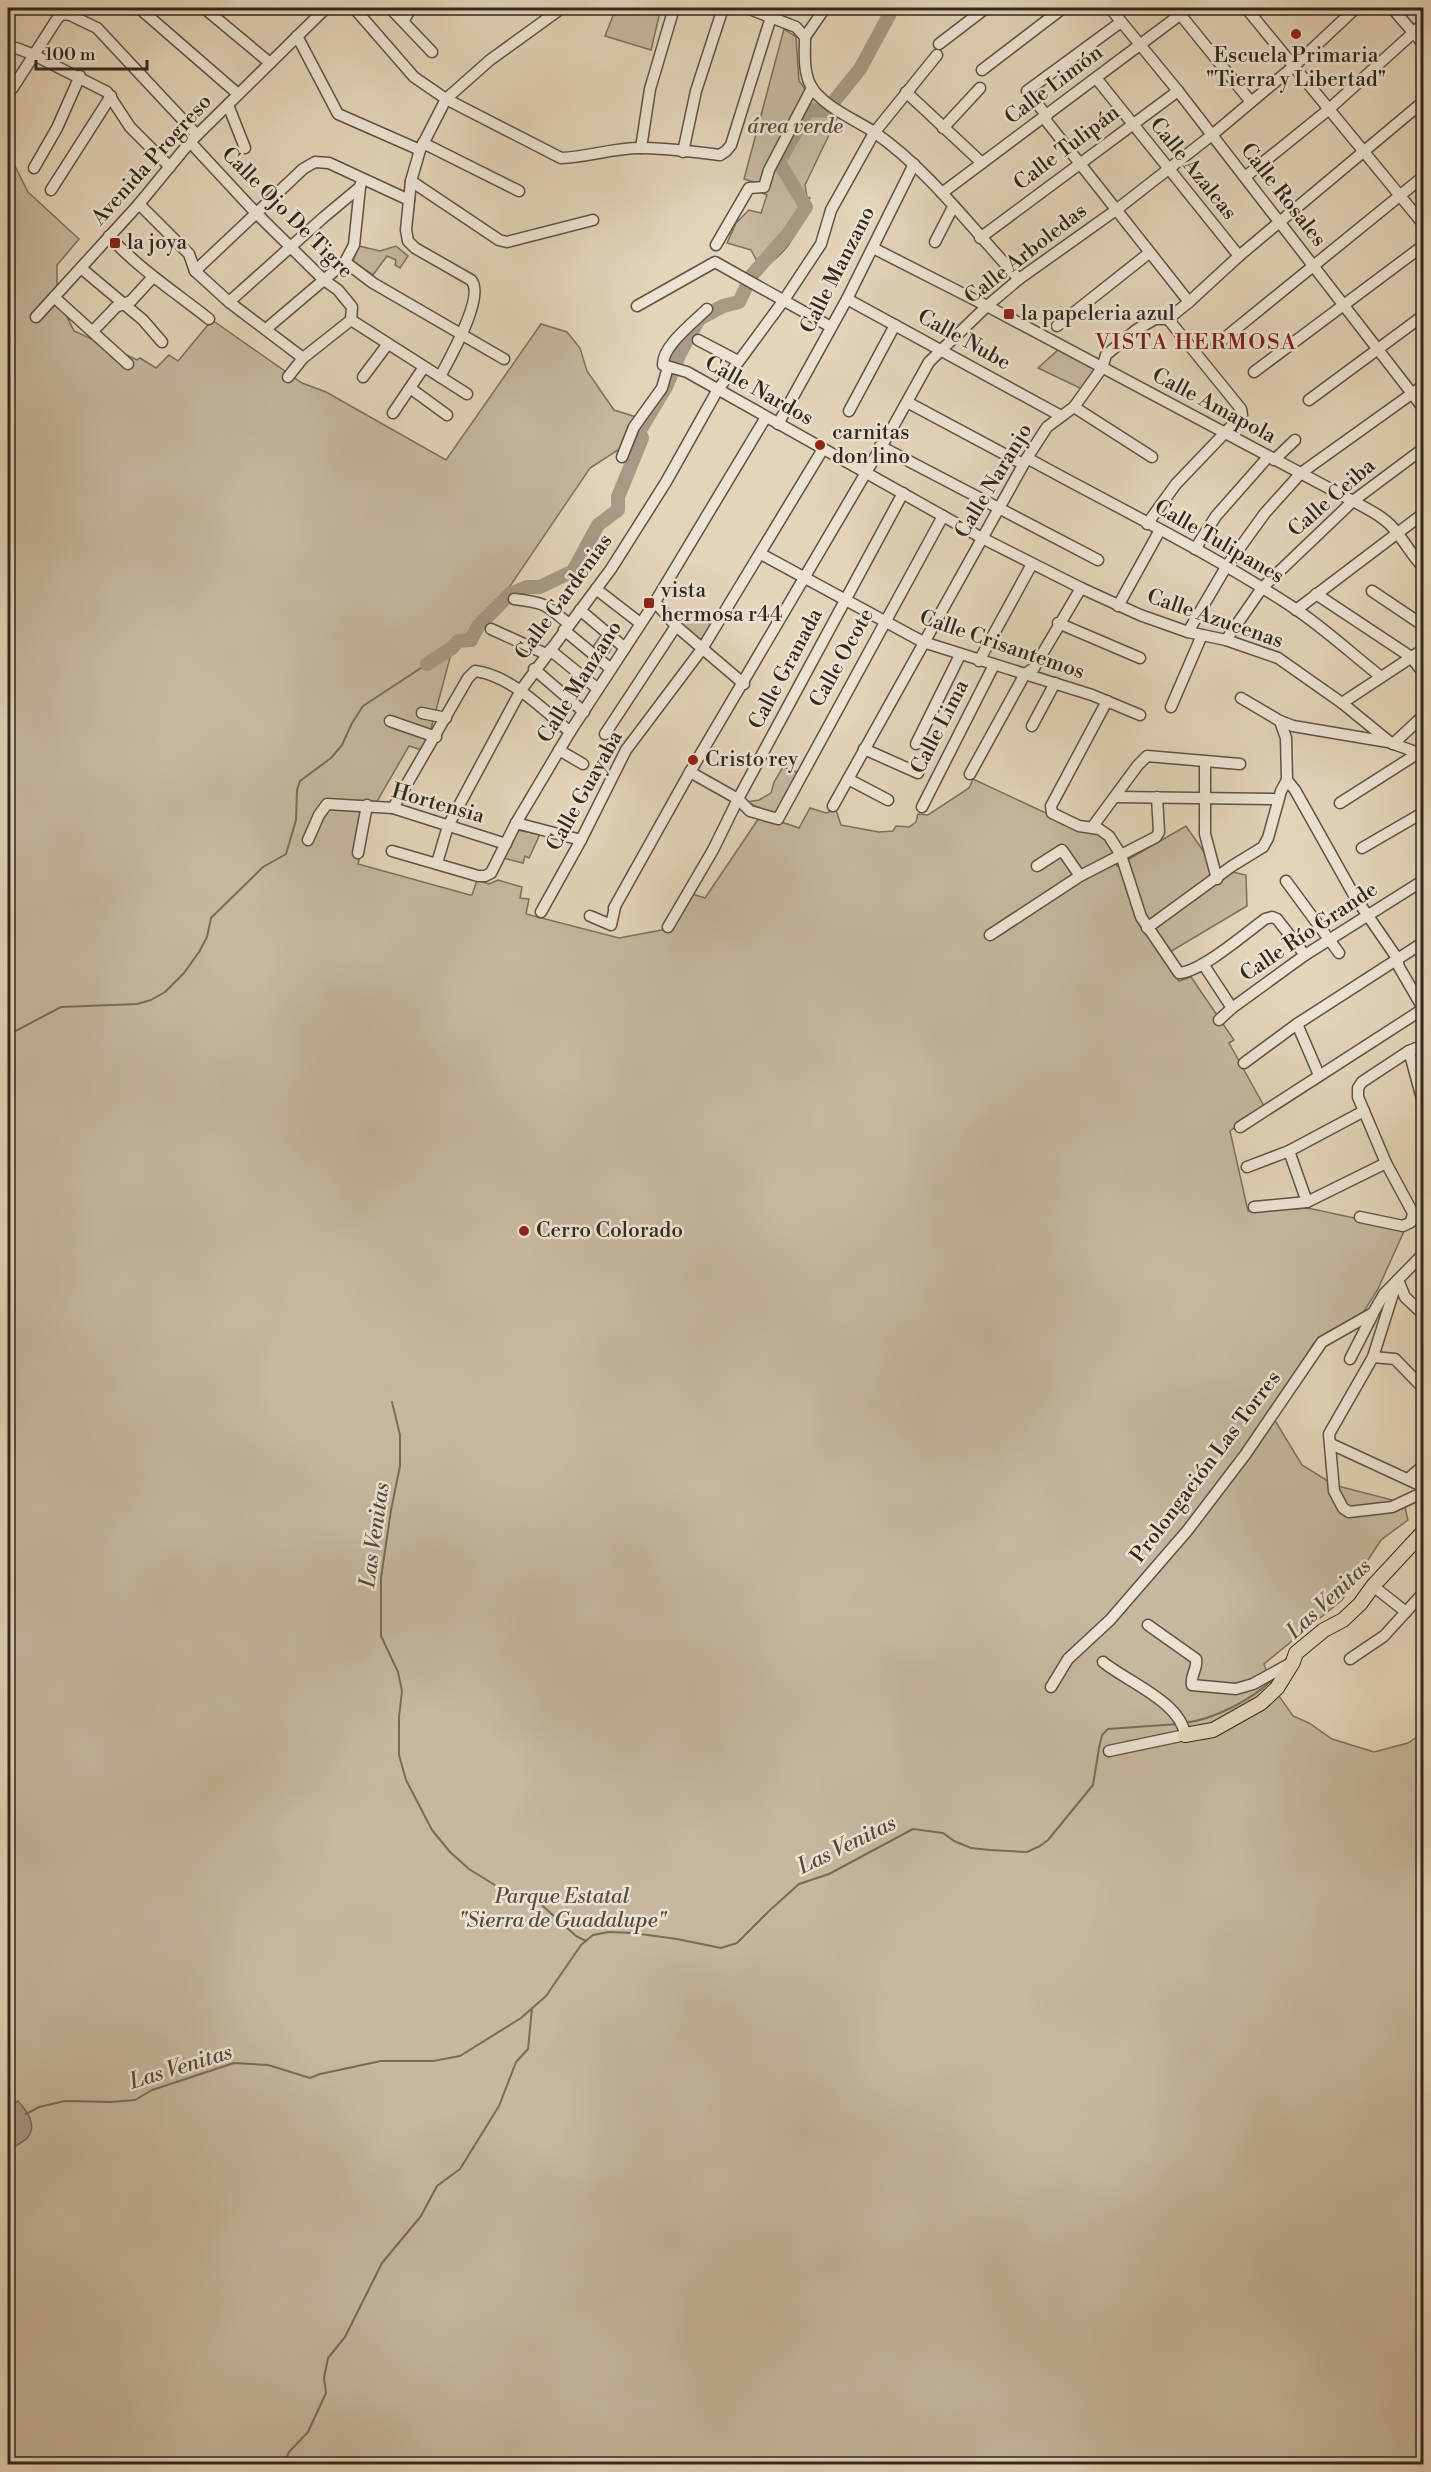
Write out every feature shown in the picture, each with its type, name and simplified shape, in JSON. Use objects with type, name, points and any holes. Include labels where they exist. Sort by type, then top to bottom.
[{"type":"main road","points":[[1183,1726],[1213,1730],[1261,1703],[1277,1688],[1296,1653],[1304,1644],[1343,1620],[1360,1604],[1373,1586],[1424,1530]]},
{"type":"street","points":[[140,8],[238,94]]},
{"type":"street","points":[[204,8],[270,63]]},
{"type":"street","name":"Avenida Progreso","points":[[36,317],[139,204],[194,138],[323,8]]},
{"type":"street","points":[[354,8],[414,77],[446,99],[561,158],[641,148],[720,154],[726,152],[771,17]]},
{"type":"street","points":[[390,8],[432,51]]},
{"type":"street","points":[[404,20],[411,8]]},
{"type":"street","points":[[440,377],[461,334],[476,292],[475,284],[415,248],[408,241],[406,230],[411,181],[422,147],[446,99],[490,60],[562,8]]},
{"type":"street","points":[[641,148],[650,89],[674,8]]},
{"type":"street","points":[[684,152],[696,91],[723,8]]},
{"type":"street","points":[[747,8],[796,27],[805,37]]},
{"type":"street","points":[[825,8],[805,37],[807,75],[812,88],[824,100],[874,133],[914,164],[1019,279]]},
{"type":"street","name":"Calle Gardenias","points":[[437,863],[448,826],[521,690],[534,669],[611,569],[666,482],[717,391],[784,300],[821,244],[831,210],[874,133],[938,50],[986,8]]},
{"type":"street","points":[[982,70],[1063,8]]},
{"type":"street","name":"Calle Rosales","points":[[1110,8],[1178,91],[1424,409]]},
{"type":"street","points":[[1246,8],[1424,225]]},
{"type":"street","name":"Calle Arboledas","points":[[590,916],[611,925],[615,907],[690,772],[744,684],[929,362],[987,306],[1019,279],[1116,210],[1212,135],[1294,66],[1356,8]]},
{"type":"street","points":[[1392,8],[1424,45]]},
{"type":"street","points":[[1182,10],[1251,102]]},
{"type":"street","name":"Calle Limón","points":[[942,193],[1140,46],[1182,10]]},
{"type":"street","name":"Calle Ojo De Tigre","points":[[32,54],[62,14],[70,15],[98,28],[256,213],[324,280],[338,290],[352,308],[351,321]]},
{"type":"street","points":[[1120,22],[1028,91],[1079,164],[1189,302]]},
{"type":"street","points":[[1245,177],[1328,110],[1412,31],[1424,23]]},
{"type":"street","points":[[297,36],[338,114],[422,147],[519,191]]},
{"type":"street","points":[[8,48],[16,48],[32,54],[80,76],[111,96],[130,127],[170,168]]},
{"type":"street","points":[[12,89],[32,54]]},
{"type":"street","points":[[34,168],[57,128],[80,76]]},
{"type":"street","name":"Calle Azaleas","points":[[1096,78],[1239,256]]},
{"type":"street","points":[[716,245],[749,188],[764,187],[769,170],[812,88]]},
{"type":"street","points":[[943,128],[980,88]]},
{"type":"street","name":"Calle Tulipán","points":[[980,238],[1178,91]]},
{"type":"street","points":[[906,92],[982,163]]},
{"type":"street","points":[[51,190],[111,96]]},
{"type":"street","name":"Calle Naranjo","points":[[833,806],[1025,461],[1047,427],[1074,407],[1102,368],[1107,355],[1136,330],[1155,319],[1168,319],[1239,256],[1424,101]]},
{"type":"street","points":[[228,105],[245,148]]},
{"type":"street","points":[[195,271],[303,169],[315,162],[329,163],[361,183],[409,200]]},
{"type":"street","name":"Calle Manzano","points":[[778,424],[847,299],[914,164]]},
{"type":"street","points":[[1216,345],[1424,176]]},
{"type":"street","points":[[411,181],[499,240],[507,242],[593,220]]},
{"type":"street","points":[[230,302],[361,183]]},
{"type":"street","points":[[266,329],[345,262],[354,245],[361,183]]},
{"type":"street","points":[[139,204],[189,254],[195,271],[230,302],[303,358]]},
{"type":"street","points":[[935,242],[954,207]]},
{"type":"street","points":[[110,236],[153,278],[168,286],[209,319]]},
{"type":"street","points":[[1254,372],[1424,245]]},
{"type":"street","name":"Calle Amapola","points":[[873,248],[987,306],[1353,501],[1383,519],[1397,531],[1410,553],[1424,568]]},
{"type":"street","points":[[1057,327],[1149,253]]},
{"type":"street","points":[[345,262],[373,284],[504,359]]},
{"type":"street","points":[[637,306],[715,262],[831,327]]},
{"type":"street","points":[[81,268],[143,320],[162,342]]},
{"type":"street","points":[[93,331],[116,307],[131,300],[153,278]]},
{"type":"street","points":[[54,297],[129,364]]},
{"type":"street","name":"Calle Nube","points":[[847,299],[1061,416]]},
{"type":"street","points":[[622,457],[634,427],[662,388],[671,369],[663,365],[662,357],[707,309]]},
{"type":"street","points":[[1309,400],[1424,315]]},
{"type":"street","points":[[1147,524],[1176,484],[1242,415],[1241,409],[1168,319]]},
{"type":"street","points":[[288,377],[303,358],[351,321],[467,394]]},
{"type":"street","points":[[849,411],[895,325]]},
{"type":"street","points":[[698,340],[738,361]]},
{"type":"street","points":[[363,377],[387,345]]},
{"type":"street","points":[[393,413],[424,368]]},
{"type":"street","name":"Calle Nardos","points":[[671,369],[687,372],[717,391],[982,538]]},
{"type":"street","points":[[1188,632],[1226,567],[1265,513],[1300,474],[1424,385]]},
{"type":"street","points":[[410,388],[447,415]]},
{"type":"street","name":"Calle Tulipanes","points":[[907,402],[1196,549],[1296,610],[1380,676]]},
{"type":"street","points":[[1074,407],[1152,457]]},
{"type":"street","name":"Calle Manzano","points":[[437,863],[485,876],[491,873],[516,823],[559,750],[655,602],[765,417]]},
{"type":"street","points":[[1196,549],[1216,516],[1271,458],[1295,440]]},
{"type":"street","points":[[880,446],[1098,560]]},
{"type":"street","name":"Calle Ceiba","points":[[1226,640],[1262,588],[1353,501],[1424,448]]},
{"type":"street","name":"Calle Guayaba","points":[[541,912],[581,840],[626,750],[702,649],[823,449]]},
{"type":"street","name":"Calle Granada","points":[[668,927],[713,850],[738,799],[903,493]]},
{"type":"street","points":[[1296,610],[1397,531],[1424,513]]},
{"type":"street","name":"Calle Ocote","points":[[738,799],[750,811],[778,819],[943,516]]},
{"type":"street","points":[[1118,606],[1160,530]]},
{"type":"street","name":"Calle Azucenas","points":[[982,538],[1118,606],[1188,632],[1226,640],[1278,658],[1342,703],[1392,743],[1422,754]]},
{"type":"street","name":"Calle Crisantemos","points":[[760,554],[923,642],[1055,683],[1140,715]]},
{"type":"street","name":"Calle Lima","points":[[979,661],[1032,564]]},
{"type":"street","points":[[970,774],[1025,674],[1034,668],[1058,623],[1081,588]]},
{"type":"street","points":[[596,589],[640,623]]},
{"type":"street","points":[[1372,591],[1424,626]]},
{"type":"street","points":[[1316,594],[1411,657],[1424,674]]},
{"type":"street","points":[[514,599],[550,606],[567,627],[611,669]]},
{"type":"street","points":[[655,602],[676,626],[744,684]]},
{"type":"street","points":[[579,610],[625,648]]},
{"type":"street","points":[[1058,623],[1140,658]]},
{"type":"street","points":[[605,734],[676,626]]},
{"type":"street","points":[[491,629],[548,652],[598,689]]},
{"type":"street","points":[[1172,707],[1202,635]]},
{"type":"street","points":[[1342,703],[1424,649]]},
{"type":"street","points":[[916,744],[960,655]]},
{"type":"street","name":"Calle Lima","points":[[922,807],[994,665]]},
{"type":"street","points":[[534,669],[584,712]]},
{"type":"street","points":[[393,808],[468,678],[475,671],[483,672],[521,690],[570,732]]},
{"type":"street","points":[[1032,726],[1055,683]]},
{"type":"street","points":[[1241,698],[1293,726],[1392,743],[1424,715]]},
{"type":"street","points":[[1107,701],[1051,806],[1052,813],[1079,826],[1093,826],[1109,836],[1121,855],[1141,917],[1179,973],[1186,973],[1203,964],[1265,919],[1272,917],[1277,919],[1305,955]]},
{"type":"street","points":[[422,713],[447,718]]},
{"type":"street","points":[[390,721],[436,737]]},
{"type":"street","points":[[1147,928],[1232,866],[1263,847],[1268,838],[1278,799],[1287,780],[1286,738],[1280,721]]},
{"type":"street","points":[[864,749],[918,773]]},
{"type":"street","points":[[559,750],[583,764]]},
{"type":"street","points":[[1340,803],[1422,754]]},
{"type":"street","points":[[1093,826],[1147,756],[1206,763],[1240,764]]},
{"type":"street","points":[[1206,763],[1205,834],[1216,879]]},
{"type":"street","points":[[690,772],[738,799]]},
{"type":"street","points":[[848,779],[888,800]]},
{"type":"street","points":[[1240,1127],[1423,1010],[1399,967],[1397,958],[1366,914],[1295,790],[1287,780]]},
{"type":"street","points":[[1116,796],[1278,799]]},
{"type":"street","points":[[990,935],[1080,876],[1156,837],[1159,832],[1157,796]]},
{"type":"street","name":"Hortensia","points":[[308,840],[319,815],[327,804],[393,808],[506,844]]},
{"type":"street","points":[[358,853],[367,806]]},
{"type":"street","points":[[1362,848],[1424,812]]},
{"type":"street","points":[[516,823],[581,840]]},
{"type":"street","points":[[1037,866],[1062,850],[1080,876]]},
{"type":"street","points":[[392,851],[437,863]]},
{"type":"street","name":"Calle Río Grande","points":[[1220,1020],[1232,1008],[1328,939],[1424,879]]},
{"type":"street","points":[[1286,881],[1339,953]]},
{"type":"street","points":[[1244,1063],[1297,1024],[1397,958],[1422,946]]},
{"type":"street","points":[[1203,964],[1232,1008]]},
{"type":"street","points":[[1297,1024],[1318,1075]]},
{"type":"street","points":[[1360,1216],[1403,1226],[1411,1222],[1413,1213],[1386,1163],[1364,1111],[1358,1088],[1362,1082],[1409,1051],[1424,1045]]},
{"type":"street","points":[[1409,1051],[1424,1106]]},
{"type":"street","points":[[1247,1167],[1290,1151],[1364,1111]]},
{"type":"street","points":[[1290,1151],[1307,1202]]},
{"type":"street","points":[[1254,1208],[1307,1202],[1386,1163]]},
{"type":"street","name":"Prolongación Las Torres","points":[[1050,1687],[1068,1659],[1110,1620],[1187,1532],[1245,1455],[1323,1342],[1373,1313],[1384,1294],[1424,1253]]},
{"type":"street","points":[[1398,1280],[1405,1298],[1424,1315]]},
{"type":"street","points":[[1398,1280],[1373,1357],[1330,1439],[1334,1491],[1343,1508],[1349,1512],[1392,1507],[1424,1492]]},
{"type":"street","points":[[1350,1359],[1373,1313]]},
{"type":"street","points":[[1373,1357],[1395,1359],[1424,1389]]},
{"type":"street","points":[[1330,1439],[1424,1487]]},
{"type":"street","points":[[1408,1479],[1424,1465]]},
{"type":"street","points":[[1373,1586],[1406,1612]]},
{"type":"street","points":[[1350,1659],[1384,1636],[1424,1592]]},
{"type":"street","points":[[1148,1625],[1196,1659],[1197,1665],[1191,1678],[1192,1685],[1236,1689],[1253,1684],[1291,1662]]},
{"type":"street","points":[[1102,1662],[1161,1701],[1183,1726],[1109,1751]]},
{"type":"green space","points":[[616,8],[661,8],[651,50],[605,36]]},
{"type":"green space","name":"área verde","points":[[784,29],[796,37],[799,81],[808,93],[838,116],[805,185],[807,197],[810,198],[793,238],[781,254],[761,269],[751,250],[727,243],[736,223],[749,210],[761,213],[767,195],[753,189],[756,183],[744,179]]},
{"type":"green space","name":"Parque Estatal \"Sierra de Guadalupe\"","points":[[8,157],[11,158],[28,192],[79,239],[57,265],[57,297],[74,331],[137,360],[140,358],[156,368],[169,355],[178,361],[212,320],[302,383],[326,392],[446,460],[541,324],[567,332],[580,348],[587,371],[614,410],[646,420],[641,435],[590,468],[508,589],[451,654],[425,751],[409,746],[372,810],[358,864],[470,895],[472,895],[477,880],[489,884],[498,880],[522,887],[520,898],[529,899],[526,914],[619,938],[667,929],[692,894],[705,898],[761,815],[799,828],[810,808],[826,813],[836,810],[841,825],[879,832],[893,831],[896,826],[909,827],[916,822],[918,814],[928,815],[969,788],[973,779],[1078,828],[1097,828],[1112,849],[1117,866],[1186,826],[1215,868],[1246,875],[1247,906],[1163,956],[1179,981],[1191,977],[1234,1040],[1229,1043],[1264,1106],[1230,1131],[1248,1211],[1308,1208],[1405,1229],[1378,1289],[1356,1324],[1313,1344],[1274,1419],[1302,1465],[1334,1485],[1404,1503],[1408,1520],[1381,1540],[1342,1600],[1264,1664],[1272,1686],[1293,1716],[1309,1723],[1332,1739],[1374,1752],[1408,1743],[1423,1733],[1423,2464],[8,2464]]},
{"type":"green space","points":[[359,246],[380,251],[396,246],[408,256],[400,268],[395,265],[396,260],[387,256],[373,275],[353,261]]},
{"type":"green space","points":[[1061,347],[1104,370],[1082,389],[1038,368]]},
{"type":"green space","points":[[689,611],[712,625],[701,645],[676,624]]},
{"type":"green space","points":[[603,632],[613,640],[608,647],[611,649],[609,653],[605,652],[603,658],[590,651]]},
{"type":"green space","points":[[783,767],[797,772],[777,815],[746,802],[759,800],[771,793],[774,782]]},
{"type":"green space","points":[[517,830],[540,834],[529,858],[525,856],[523,863],[503,858]]},
{"type":"shaded area","points":[[18,2101],[27,2113],[32,2128],[26,2139],[8,2151],[8,2106]]},
{"type":"waterway","points":[[427,664],[452,648],[458,641],[471,640],[478,626],[510,594],[527,587],[540,587],[573,571],[598,525],[618,510],[618,497],[642,438],[639,432],[666,387],[680,353],[699,319],[723,306],[739,302],[752,275],[789,233],[806,207],[779,162],[808,110],[826,111],[860,69],[893,8]]},
{"type":"waterway","points":[[8,1035],[61,1007],[137,1004],[151,1000],[165,992],[184,973],[199,952],[207,937],[211,918],[263,867],[286,854],[296,820],[297,790],[300,781],[331,758],[342,745],[363,706],[427,664]]},
{"type":"waterway","name":"Las Venitas","points":[[392,1402],[400,1435],[400,1466],[381,1578],[381,1636],[398,1672],[402,1691],[399,1755],[406,1780],[432,1830],[450,1852],[469,1869],[498,1887],[534,1898],[576,1936],[586,1941]]},
{"type":"waterway","name":"Las Venitas","points":[[1184,1723],[1220,1713],[1255,1694],[1274,1678]]},
{"type":"waterway","name":"Las Venitas","points":[[26,2114],[39,2107],[65,2101],[135,2100],[152,2090],[234,2063],[268,2065],[310,2078],[381,2061],[433,2061],[460,2056],[521,2018],[546,1996],[581,1945],[593,1935],[609,1932],[633,1933],[721,1948],[737,1943],[799,1884],[829,1874],[913,1829],[943,1833],[954,1841],[971,1848],[1027,1852],[1048,1840],[1093,1785],[1102,1735],[1108,1729],[1178,1724]]},
{"type":"waterway","name":"Las Venitas","points":[[283,2464],[289,2452],[308,2432],[326,2393],[324,2378],[328,2358],[345,2337],[382,2263],[421,2216],[437,2186],[460,2169],[499,2106],[516,2062],[528,2049],[532,2008]]},
{"type":"place","name":"Escuela Primaria \"Tierra y Libertad\"","points":[[1296,34]]},
{"type":"place","name":"la joya","points":[[115,243]]},
{"type":"place","name":"la papeleria azul","points":[[1009,314]]},
{"type":"place","name":"carnitas don lino","points":[[820,445]]},
{"type":"place","name":"vista hermosa r44","points":[[649,603]]},
{"type":"place","name":"Cristo rey","points":[[693,760]]},
{"type":"place","name":"Cerro Colorado","points":[[524,1231]]},
{"type":"district","name":"VISTA HERMOSA","points":[[1196,342]]}]
